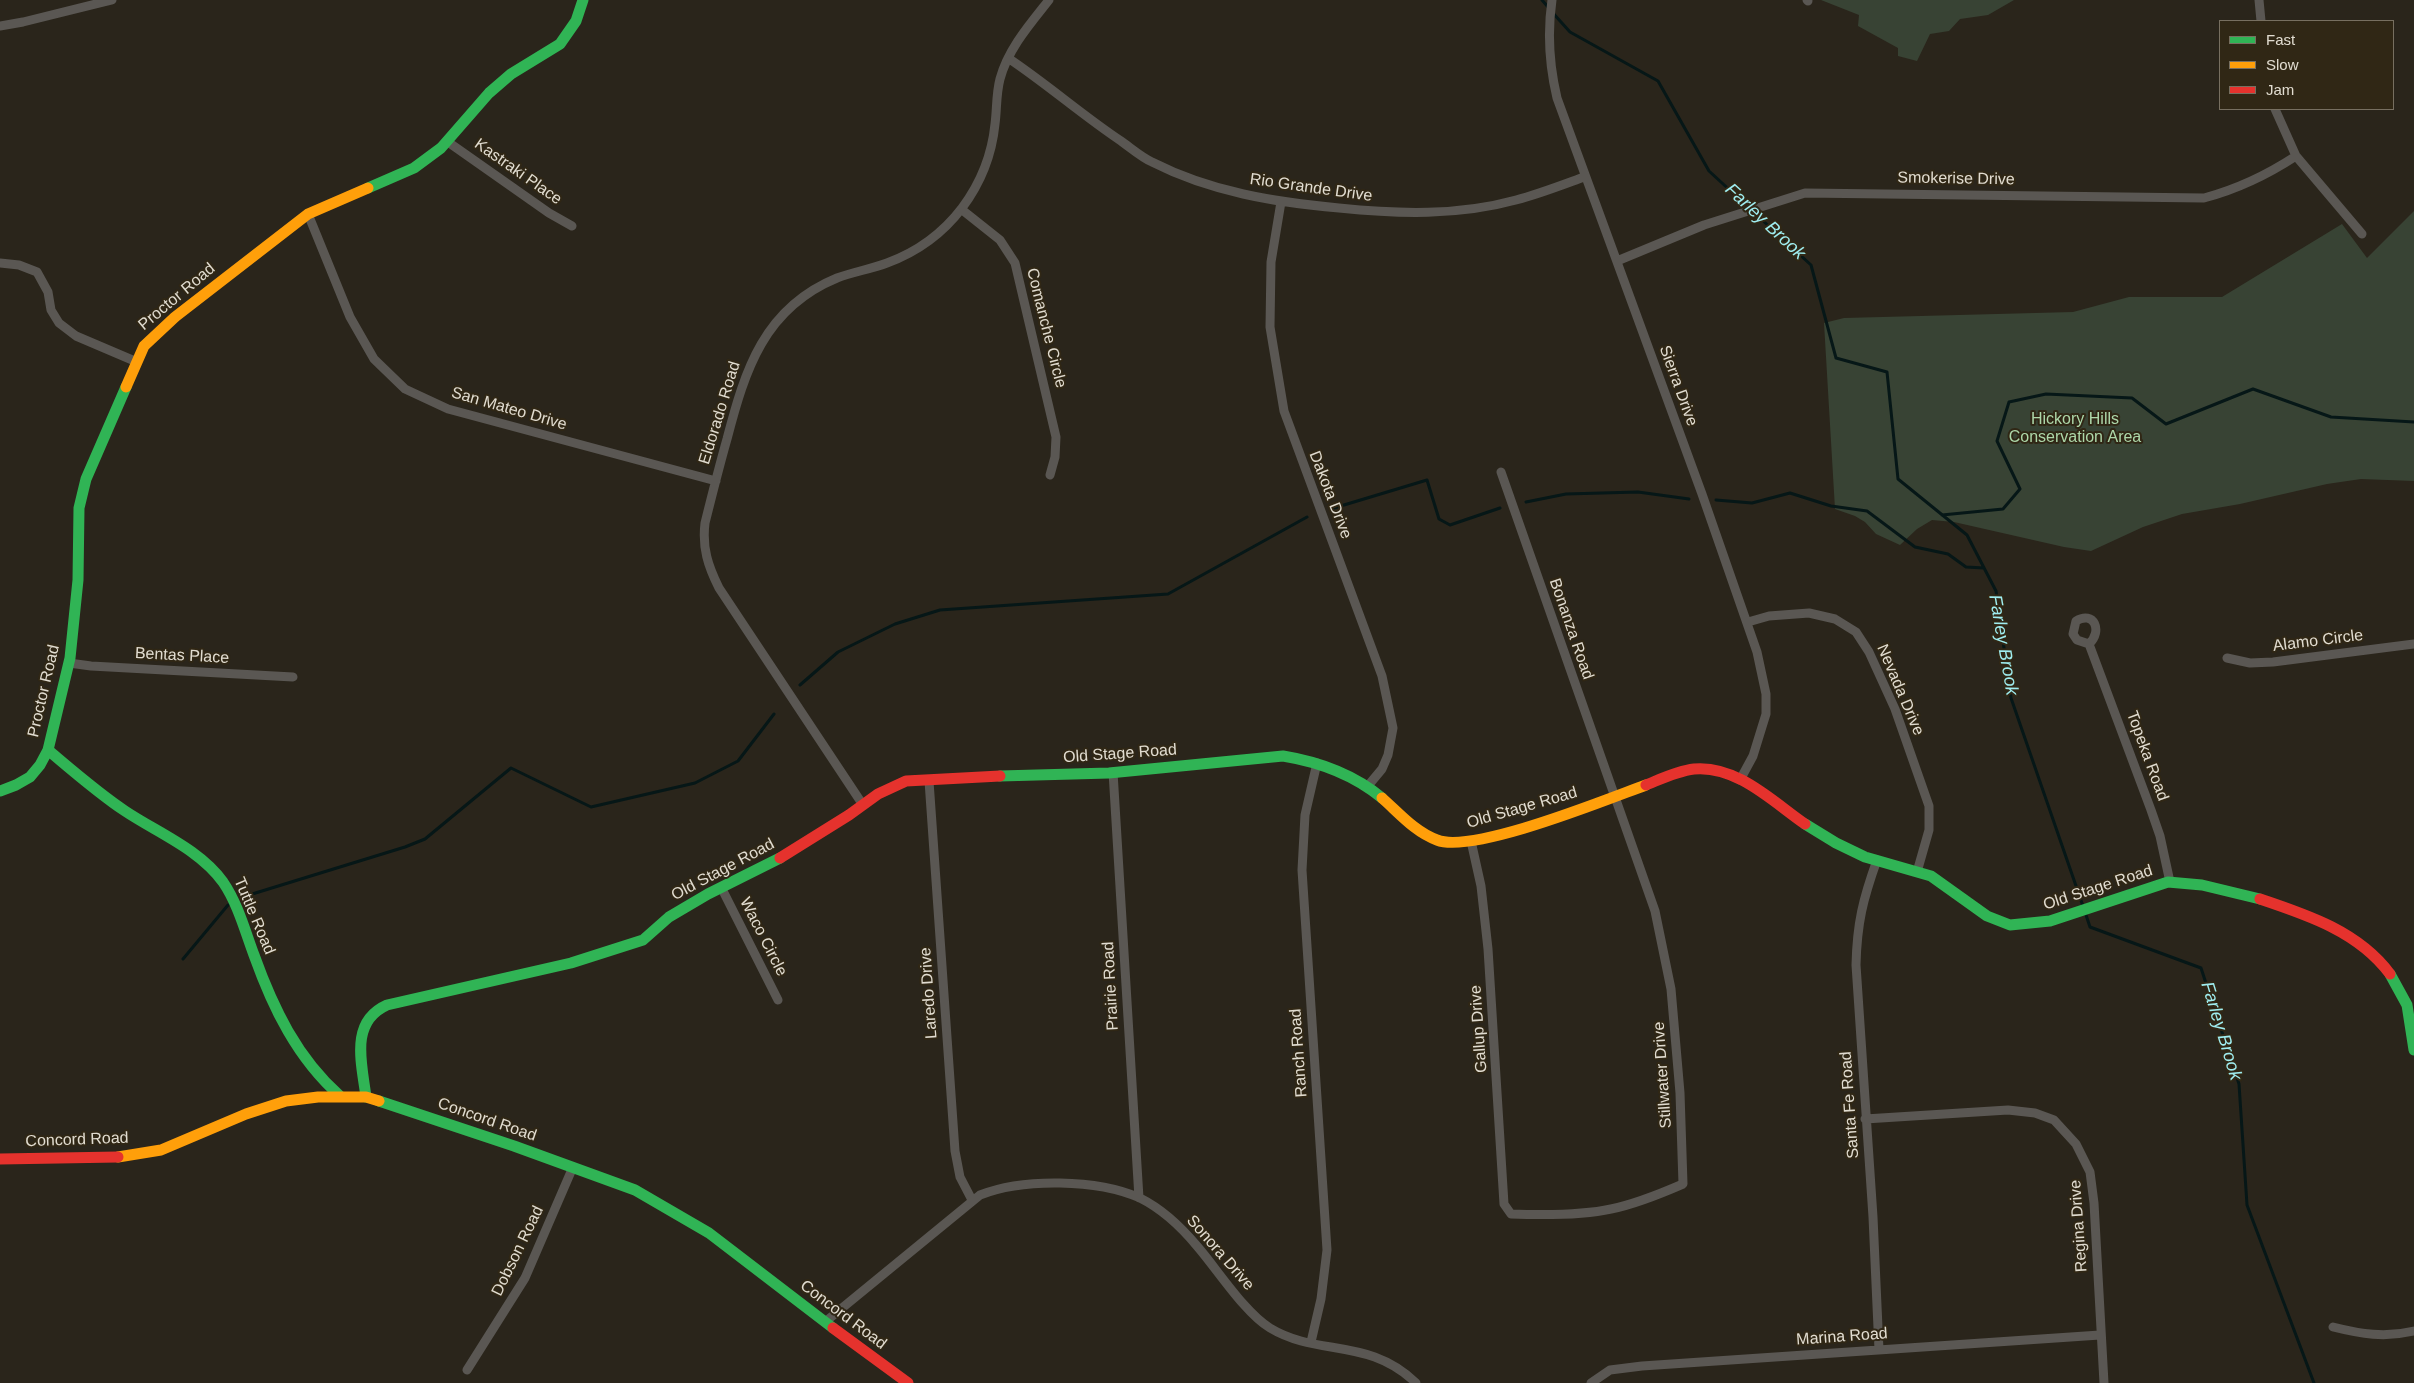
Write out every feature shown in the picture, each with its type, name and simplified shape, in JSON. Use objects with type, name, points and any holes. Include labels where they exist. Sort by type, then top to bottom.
[{"type":"main road","name":"Proctor Road","points":[[0,791],[13,788],[25,782],[42,764],[48,750],[69,663],[75,621],[79,508],[82,493],[86,478],[144,346],[175,317],[261,248],[308,214],[414,168],[448,142],[489,93],[511,74],[560,44],[576,21],[583,0]]},
{"type":"main road","name":"Tuttle Road","points":[[48,750],[117,805],[199,859],[219,876],[246,931],[274,1006],[312,1066],[329,1088],[340,1096]]},
{"type":"main road","name":"Old Stage Road","points":[[366,1097],[362,1031],[373,1012],[387,1005],[571,963],[643,940],[669,917],[721,887],[784,856],[878,794],[906,781],[1113,772],[1283,756],[1306,759],[1359,781],[1408,823],[1428,837],[1450,843],[1471,841],[1534,824],[1614,797],[1676,773],[1702,769],[1732,776],[1740,780],[1806,826],[1858,855],[1933,877],[1997,922],[2020,925],[2053,922],[2091,907],[2170,882],[2200,885],[2246,895],[2300,912],[2349,935],[2375,956],[2411,1005],[2414,1050]]},
{"type":"main road","name":"Concord Road","points":[[0,1159],[99,1158],[161,1150],[246,1114],[286,1102],[340,1096],[366,1097],[635,1190],[709,1233],[906,1382]]},
{"type":"street","points":[[0,26],[112,0]]},
{"type":"street","name":"Eldorado Road","points":[[863,805],[725,598],[710,569],[704,550],[704,532],[746,373],[754,355],[777,322],[802,298],[828,282],[887,263],[919,247],[941,231],[961,209],[978,182],[990,152],[995,125],[998,90],[1008,58],[1049,0]]},
{"type":"street","name":"Sierra Drive","points":[[1552,0],[1548,27],[1549,64],[1557,98],[1584,177],[1618,262],[1748,622],[1766,694],[1766,714],[1753,756],[1740,780]]},
{"type":"street","points":[[2258,0],[2261,20]]},
{"type":"street","name":"Rio Grande Drive","points":[[1008,58],[1033,74],[1097,125],[1151,162],[1195,181],[1258,199],[1385,212],[1424,213],[1465,210],[1516,200],[1584,177]]},
{"type":"street","points":[[2275,110],[2296,156],[2362,234]]},
{"type":"street","name":"Kastraki Place","points":[[448,142],[550,213],[572,226]]},
{"type":"street","name":"Smokerise Drive","points":[[1618,262],[1704,225],[1805,193],[2204,198],[2228,192],[2250,183],[2296,156]]},
{"type":"street","name":"Dakota Drive","points":[[1280,202],[1271,262],[1270,295],[1271,336],[1284,411],[1382,676],[1393,728],[1388,755],[1382,769],[1367,787]]},
{"type":"street","name":"Comanche Circle","points":[[961,209],[1000,240],[1008,249],[1020,277],[1056,437],[1055,457],[1050,475]]},
{"type":"street","name":"San Mateo Drive","points":[[308,214],[350,317],[374,359],[405,389],[448,409],[716,481]]},
{"type":"street","points":[[0,263],[19,265],[37,272],[48,292],[51,310],[59,323],[76,336],[137,362]]},
{"type":"street","name":"Bonanza Road","points":[[1500,472],[1614,797]]},
{"type":"street","name":"Nevada Drive","points":[[1748,622],[1769,616],[1809,613],[1836,619],[1856,632],[1869,652],[1895,709],[1929,806],[1929,830],[1917,872]]},
{"type":"street","name":"Topeka Road","points":[[2089,644],[2160,836],[2170,882]]},
{"type":"street","name":"Alamo Circle","points":[[2226,658],[2250,663],[2273,662],[2414,644]]},
{"type":"street","name":"Bentas Place","points":[[69,663],[91,666],[293,677]]},
{"type":"street","name":"Ranch Road","points":[[1311,1342],[1323,1290],[1327,1250],[1302,870],[1305,815],[1317,763]]},
{"type":"street","name":"Prairie Road","points":[[1113,772],[1139,1198]]},
{"type":"street","name":"Laredo Drive","points":[[929,781],[955,1151],[960,1177],[972,1200]]},
{"type":"street","name":"Stillwater Drive","points":[[1511,1214],[1609,1210],[1640,1202],[1683,1184],[1680,1093],[1671,989],[1655,911],[1614,797]]},
{"type":"street","name":"Gallup Drive","points":[[1471,841],[1480,886],[1488,950],[1504,1204],[1511,1214]]},
{"type":"street","name":"Santa Fe Road","points":[[1877,860],[1861,906],[1856,937],[1856,965],[1880,1350]]},
{"type":"street","name":"Waco Circle","points":[[721,887],[778,1000]]},
{"type":"street","name":"Regina Drive","points":[[1865,1119],[2008,1110],[2035,1113],[2054,1120],[2076,1144],[2090,1172],[2094,1203],[2104,1383]]},
{"type":"street","name":"Dobson Road","points":[[467,1370],[525,1278],[573,1167]]},
{"type":"street","name":"Sonora Drive","points":[[825,1322],[972,1200],[999,1188],[1029,1184],[1095,1186],[1139,1198],[1180,1228],[1251,1311],[1268,1327],[1288,1336],[1378,1357],[1399,1369],[1416,1383]]},
{"type":"street","points":[[2333,1327],[2381,1336],[2414,1331]]},
{"type":"street","name":"Marina Road","points":[[1591,1383],[1610,1370],[1642,1366],[2100,1335]]},
{"type":"green space","points":[[1821,0],[2014,0],[1988,15],[1960,19],[1949,31],[1930,34],[1917,61],[1898,56],[1898,48],[1858,26],[1859,15]]},
{"type":"green space","name":"Hickory Hills Conservation Area","points":[[2414,211],[2414,481],[2361,479],[2327,484],[2240,504],[2182,514],[2143,527],[2091,551],[2064,547],[1954,522],[1932,520],[1917,529],[1900,545],[1876,534],[1865,522],[1855,516],[1835,509],[1824,323],[1844,318],[2073,312],[2129,297],[2222,297],[2342,224],[2367,258]]},
{"type":"waterway","name":"Farley Brook","points":[[1542,0],[1548,7]]},
{"type":"waterway","name":"Farley Brook","points":[[1552,12],[1570,32],[1658,81],[1709,171],[1811,265],[1836,358],[1887,372],[1898,479],[1967,535],[1996,591],[2011,698],[2084,909]]},
{"type":"waterway","points":[[1942,515],[2003,509],[2020,489],[1997,441],[2009,402],[2046,394],[2132,398],[2166,424],[2253,389],[2331,417],[2414,422]]},
{"type":"waterway","points":[[1334,508],[1427,480],[1439,519],[1450,525],[1500,508]]},
{"type":"waterway","points":[[1526,502],[1566,494],[1638,492],[1689,499]]},
{"type":"waterway","points":[[1716,500],[1752,503],[1790,493],[1831,506],[1867,511],[1915,547],[1948,554],[1966,567],[1984,568]]},
{"type":"waterway","points":[[800,685],[838,652],[895,624],[940,610],[1168,594],[1307,517]]},
{"type":"waterway","points":[[249,895],[405,847],[425,839],[511,768],[591,807],[695,783],[738,761],[774,714]]},
{"type":"waterway","points":[[183,959],[228,905]]},
{"type":"waterway","name":"Farley Brook","points":[[2086,915],[2090,927],[2201,968],[2239,1084],[2247,1205],[2314,1383]]},
{"type":"traffic: fast","points":[[368,188],[414,168],[441,148],[489,93],[511,74],[560,44],[576,21],[583,0]]},
{"type":"traffic: fast","points":[[0,791],[30,777],[40,765],[48,750],[70,658],[78,580],[79,508],[86,479],[126,387]]},
{"type":"traffic: fast","points":[[48,750],[115,804],[177,842],[213,870],[233,899],[261,975],[288,1031],[311,1065],[340,1096]]},
{"type":"traffic: fast","points":[[1000,776],[1109,773],[1283,756],[1336,770],[1360,782],[1382,798]]},
{"type":"traffic: fast","points":[[1805,824],[1836,843],[1865,857],[1931,876],[1987,916],[2010,925],[2050,921],[2168,882],[2202,885],[2260,899]]},
{"type":"traffic: fast","points":[[366,1097],[361,1058],[363,1033],[367,1022],[375,1012],[387,1005],[571,963],[643,940],[669,917],[708,894],[780,858]]},
{"type":"traffic: fast","points":[[2390,974],[2407,1005],[2414,1050]]},
{"type":"traffic: fast","points":[[379,1101],[514,1146],[635,1190],[709,1233],[833,1328]]},
{"type":"traffic: slow","points":[[126,387],[144,346],[175,317],[308,214],[368,188]]},
{"type":"traffic: slow","points":[[1382,798],[1408,822],[1429,837],[1455,842],[1508,833],[1571,813],[1646,785]]},
{"type":"traffic: slow","points":[[118,1157],[161,1150],[246,1114],[286,1101],[318,1097],[366,1097],[379,1101]]},
{"type":"traffic: jam","points":[[1646,785],[1675,773],[1694,769],[1710,769],[1740,779],[1754,787],[1805,824]]},
{"type":"traffic: jam","points":[[780,858],[849,815],[878,794],[906,781],[1000,776]]},
{"type":"traffic: jam","points":[[2260,899],[2314,919],[2348,936],[2377,959],[2390,974]]},
{"type":"traffic: jam","points":[[0,1159],[118,1157]]},
{"type":"traffic: jam","points":[[833,1328],[908,1383]]}]
